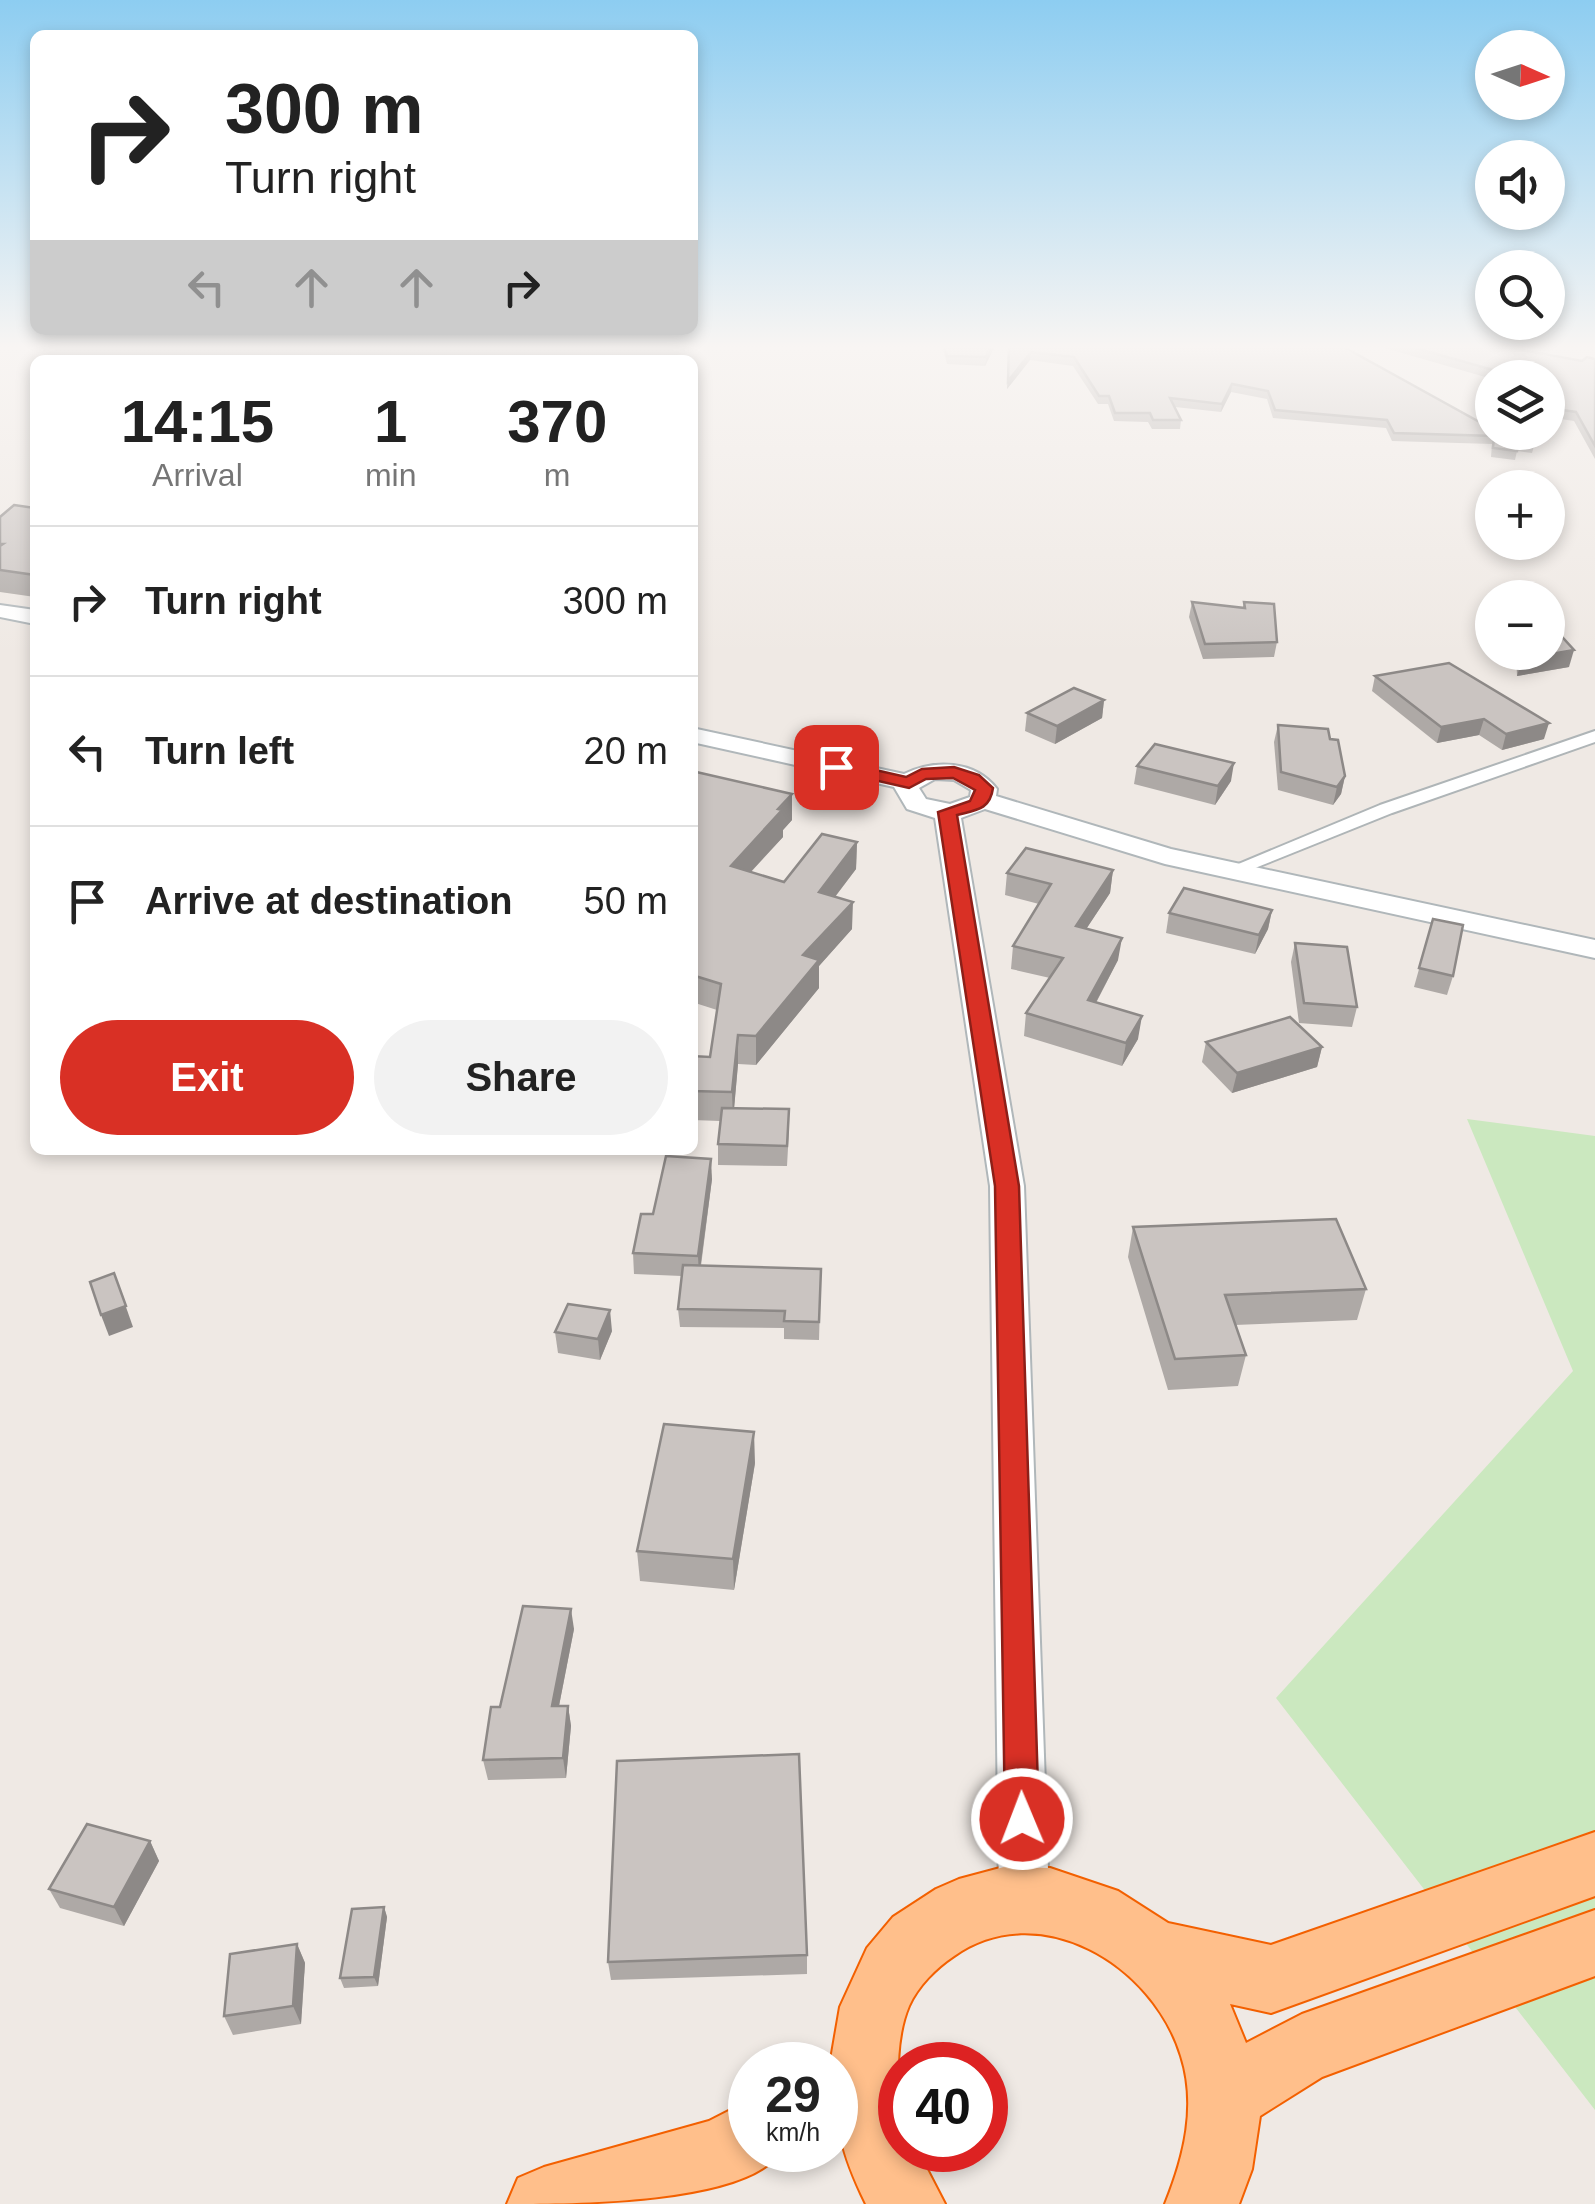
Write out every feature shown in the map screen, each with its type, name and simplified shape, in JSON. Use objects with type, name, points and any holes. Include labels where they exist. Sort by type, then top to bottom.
[{"type":"highway","points":[[1156,1954],[1271,1978],[1595,1864]]},
{"type":"highway","points":[[858,2047],[883,1985],[902,1955],[928,1931],[957,1913],[989,1902],[1024,1898],[1059,1902],[1093,1912],[1126,1930],[1156,1954],[1182,1983],[1217,2056],[1224,2097],[1224,2138],[1215,2178],[1202,2204]]},
{"type":"highway","points":[[1224,2097],[1302,2049],[1595,1943]]},
{"type":"highway","points":[[858,2087],[873,2140],[908,2204]]},
{"type":"highway","points":[[544,2204],[728,2152]]},
{"type":"street","points":[[0,612],[30,616]]},
{"type":"street","points":[[698,735],[909,783]]},
{"type":"street","points":[[1233,870],[1404,803],[1595,736]]},
{"type":"street","points":[[965,806],[984,788],[980,783],[954,772],[922,774],[909,783],[906,794],[916,804],[965,806],[1165,856],[1595,949]]},
{"type":"street","points":[[965,806],[1007,1186],[1024,1898]]},
{"type":"green space","points":[[1467,1119],[1595,1136],[1595,2110],[1276,1698],[1573,1371]]},
{"type":"building","points":[[14,505],[30,507],[30,574],[0,570],[0,517]]},
{"type":"building","points":[[1192,602],[1245,608],[1244,602],[1274,604],[1277,642],[1205,644]]},
{"type":"building","points":[[1449,663],[1549,723],[1506,734],[1484,719],[1441,727],[1375,676]]},
{"type":"building","points":[[1074,688],[1104,700],[1057,726],[1027,713]]},
{"type":"building","points":[[1278,725],[1328,729],[1330,739],[1338,740],[1345,776],[1337,787],[1281,772]]},
{"type":"building","points":[[1155,744],[1234,763],[1218,786],[1137,766]]},
{"type":"building","points":[[698,772],[792,794],[731,866],[784,882],[822,834],[857,842],[819,892],[853,902],[803,955],[819,960],[756,1036],[738,1035],[732,1092],[698,1091],[698,1056],[710,1057],[721,984],[698,977]]},
{"type":"building","points":[[1026,848],[1113,870],[1076,926],[1122,938],[1088,1000],[1142,1016],[1126,1043],[1026,1013],[1063,958],[1013,946],[1051,884],[1007,873]]},
{"type":"building","points":[[1184,888],[1272,910],[1259,935],[1169,913]]},
{"type":"building","points":[[1433,919],[1463,925],[1453,976],[1419,968]]},
{"type":"building","points":[[1295,943],[1347,947],[1357,1007],[1304,1003]]},
{"type":"building","points":[[1290,1017],[1322,1047],[1237,1073],[1206,1042]]},
{"type":"building","points":[[722,1108],[789,1109],[787,1146],[718,1144]]},
{"type":"building","points":[[666,1156],[711,1159],[698,1256],[633,1253],[641,1214],[653,1214]]},
{"type":"building","points":[[1336,1219],[1366,1289],[1225,1295],[1246,1355],[1175,1359],[1133,1227]]},
{"type":"building","points":[[683,1265],[821,1269],[819,1322],[784,1321],[785,1311],[678,1309]]},
{"type":"building","points":[[114,1273],[126,1306],[101,1315],[90,1282]]},
{"type":"building","points":[[568,1304],[610,1310],[598,1339],[555,1332]]},
{"type":"building","points":[[664,1424],[754,1432],[733,1559],[637,1551]]},
{"type":"building","points":[[523,1606],[571,1609],[552,1706],[568,1706],[563,1758],[483,1760],[491,1707],[500,1707]]},
{"type":"building","points":[[799,1754],[807,1955],[608,1962],[617,1761]]},
{"type":"building","points":[[87,1824],[150,1841],[114,1907],[49,1889]]},
{"type":"building","points":[[384,1907],[374,1977],[340,1978],[352,1909]]},
{"type":"building","points":[[297,1944],[293,2006],[224,2016],[230,1954]]},
{"type":"route","points":[[836,767],[909,783],[922,774],[954,772],[973,778],[984,788],[977,805],[947,812],[1007,1186],[1022,1819]]}]
